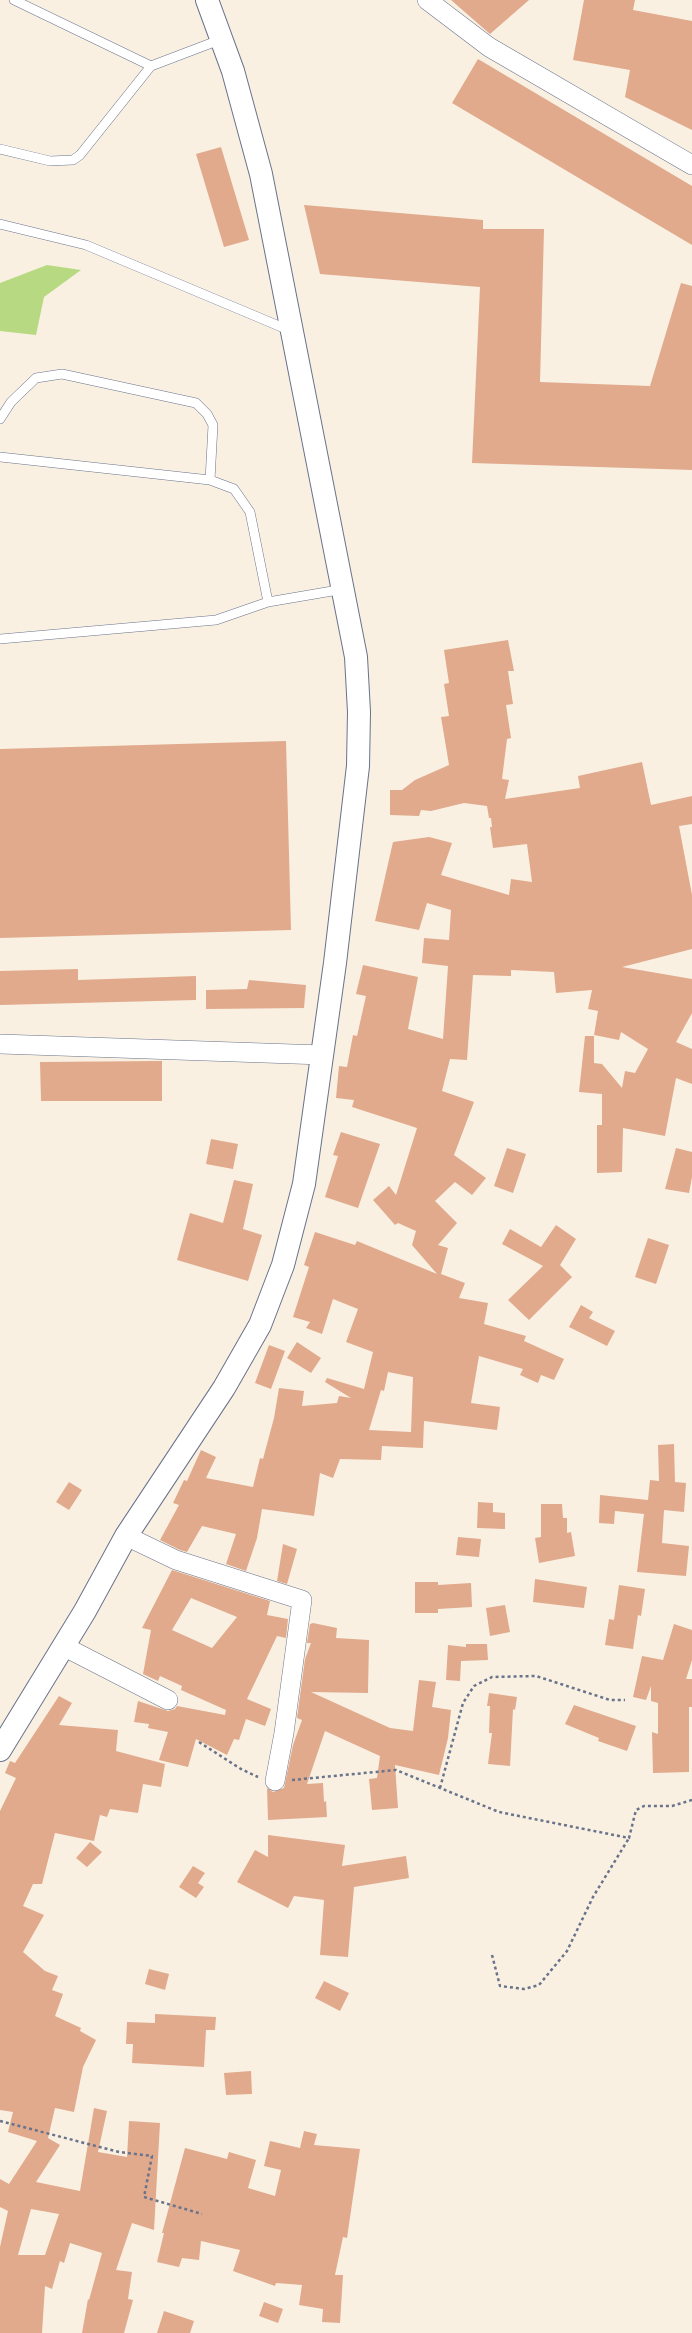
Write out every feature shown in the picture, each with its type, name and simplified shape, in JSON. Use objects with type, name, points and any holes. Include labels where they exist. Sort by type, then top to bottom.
[{"type":"main road","points":[[0,1750],[63,1646],[126,1536],[224,1388],[260,1325],[283,1265],[304,1184],[323,1055],[358,766],[359,712],[356,657],[344,589],[262,174],[233,71],[207,0]]},
{"type":"street","points":[[427,0],[489,47],[692,165]]},
{"type":"street","points":[[0,1044],[323,1055]]},
{"type":"street","points":[[126,1536],[176,1560],[302,1600],[284,1733],[275,1781]]},
{"type":"street","points":[[63,1646],[168,1700]]},
{"type":"lane","points":[[14,0],[151,66]]},
{"type":"lane","points":[[0,149],[50,161],[73,160],[80,155],[151,66],[222,39]]},
{"type":"lane","points":[[0,224],[86,245],[292,331]]},
{"type":"lane","points":[[0,419],[11,402],[36,378],[62,374],[196,403],[213,425],[210,480]]},
{"type":"lane","points":[[0,457],[210,480],[234,490],[250,512],[268,602]]},
{"type":"lane","points":[[0,639],[216,620],[268,602],[344,589]]},
{"type":"path","points":[[440,1788],[463,1703],[474,1686],[492,1677],[536,1676],[610,1700],[625,1700]]},
{"type":"path","points":[[199,1742],[241,1769],[263,1779],[275,1781],[396,1770],[499,1812],[629,1838]]},
{"type":"path","points":[[492,1955],[500,1986],[524,1989],[540,1985],[567,1951],[593,1897],[629,1838],[636,1810],[644,1806],[672,1806],[692,1800]]},
{"type":"path","points":[[0,2121],[119,2152],[152,2156],[144,2197],[202,2214]]},
{"type":"green space","points":[[47,265],[81,270],[44,297],[36,335],[0,331],[0,283]]},
{"type":"building","points":[[451,0],[529,0],[490,34]]},
{"type":"building","points":[[584,0],[635,0],[633,10],[692,21],[692,130],[625,97],[630,70],[573,60]]},
{"type":"building","points":[[478,59],[692,186],[692,245],[452,103]]},
{"type":"building","points":[[221,147],[249,240],[224,247],[196,154]]},
{"type":"building","points":[[304,205],[483,220],[483,229],[544,229],[540,382],[650,386],[681,283],[692,286],[692,470],[472,463],[480,287],[320,274]]},
{"type":"building","points":[[508,640],[514,671],[508,671],[513,704],[506,705],[511,738],[507,739],[502,779],[509,780],[505,799],[580,788],[578,776],[642,762],[651,805],[692,796],[692,824],[679,826],[692,895],[692,949],[622,967],[692,979],[692,1013],[676,1042],[692,1049],[692,1084],[676,1078],[665,1136],[623,1128],[622,1172],[597,1173],[597,1125],[602,1125],[602,1094],[579,1092],[585,1036],[594,1036],[594,1063],[602,1064],[622,1088],[625,1071],[635,1073],[648,1049],[621,1032],[619,1040],[594,1035],[598,1011],[588,1009],[592,990],[556,993],[554,972],[511,970],[511,976],[473,975],[467,1060],[450,1059],[442,1091],[474,1102],[454,1155],[486,1178],[472,1195],[455,1182],[435,1201],[457,1223],[438,1245],[448,1248],[441,1274],[465,1283],[459,1298],[488,1303],[484,1324],[526,1336],[524,1341],[564,1359],[554,1380],[541,1375],[538,1383],[520,1375],[523,1369],[479,1356],[471,1403],[500,1407],[497,1430],[424,1421],[423,1448],[382,1446],[381,1460],[340,1459],[333,1478],[320,1473],[314,1516],[262,1509],[257,1538],[246,1571],[226,1564],[236,1534],[202,1526],[187,1552],[160,1540],[179,1505],[173,1503],[184,1480],[187,1481],[201,1450],[216,1457],[206,1478],[253,1487],[260,1458],[263,1459],[274,1418],[279,1388],[304,1391],[302,1406],[337,1403],[339,1396],[351,1398],[325,1382],[327,1378],[364,1389],[373,1352],[346,1342],[358,1309],[333,1299],[322,1334],[306,1328],[310,1322],[293,1317],[309,1267],[304,1265],[315,1232],[355,1245],[357,1241],[437,1274],[412,1245],[416,1231],[398,1223],[395,1225],[373,1200],[389,1186],[396,1195],[417,1128],[352,1107],[354,1100],[336,1098],[339,1066],[347,1067],[353,1035],[357,1036],[366,996],[356,994],[363,965],[418,977],[408,1029],[443,1039],[448,966],[422,963],[424,938],[449,940],[451,910],[427,903],[419,930],[375,921],[393,842],[429,837],[452,843],[441,875],[509,895],[511,879],[532,882],[527,844],[493,848],[490,827],[492,827],[491,818],[489,818],[487,806],[464,803],[431,811],[421,810],[419,816],[390,815],[390,790],[402,790],[415,780],[449,765],[441,717],[449,716],[444,684],[449,683],[444,650]],"holes":[[[388,1372],[413,1377],[411,1432],[369,1430],[381,1390],[384,1391]]]},
{"type":"building","points":[[286,741],[291,930],[0,938],[0,749]]},
{"type":"building","points":[[78,969],[78,980],[196,976],[196,1000],[0,1005],[0,971]]},
{"type":"building","points":[[249,980],[306,985],[304,1008],[206,1009],[206,990],[247,989]]},
{"type":"building","points":[[162,1061],[162,1101],[41,1101],[40,1062]]},
{"type":"building","points":[[341,1132],[380,1144],[358,1208],[325,1197],[338,1156],[333,1155]]},
{"type":"building","points":[[211,1139],[238,1144],[233,1169],[206,1164]]},
{"type":"building","points":[[507,1148],[526,1154],[513,1193],[494,1186]]},
{"type":"building","points":[[676,1148],[692,1152],[692,1177],[689,1193],[665,1189]]},
{"type":"building","points":[[234,1180],[253,1184],[243,1229],[262,1235],[248,1281],[177,1260],[190,1213],[223,1223]]},
{"type":"building","points":[[556,1225],[576,1239],[560,1265],[572,1277],[529,1320],[508,1300],[543,1266],[502,1244],[510,1229],[541,1247]]},
{"type":"building","points":[[648,1238],[669,1245],[656,1284],[635,1277]]},
{"type":"building","points":[[581,1305],[593,1312],[589,1318],[615,1331],[607,1346],[569,1327]]},
{"type":"building","points":[[297,1342],[321,1358],[311,1373],[287,1358]]},
{"type":"building","points":[[269,1345],[285,1351],[271,1389],[255,1383]]},
{"type":"building","points":[[674,1444],[675,1482],[686,1483],[684,1512],[664,1510],[662,1543],[689,1546],[686,1576],[637,1572],[644,1514],[615,1511],[614,1524],[599,1523],[600,1495],[648,1500],[650,1480],[659,1481],[658,1445]]},
{"type":"building","points":[[69,1482],[82,1490],[69,1510],[56,1502]]},
{"type":"building","points":[[478,1502],[493,1503],[493,1512],[505,1513],[505,1529],[477,1528]]},
{"type":"building","points":[[541,1504],[562,1504],[563,1518],[567,1518],[567,1533],[571,1532],[575,1556],[539,1563],[535,1538],[541,1537]]},
{"type":"building","points":[[458,1537],[481,1539],[479,1557],[456,1555]]},
{"type":"building","points":[[283,1544],[297,1549],[287,1584],[277,1581]]},
{"type":"building","points":[[172,1570],[270,1601],[267,1615],[288,1619],[286,1638],[277,1636],[247,1699],[271,1709],[265,1726],[246,1719],[239,1740],[234,1739],[227,1755],[196,1739],[188,1767],[159,1760],[168,1732],[148,1728],[149,1724],[134,1722],[138,1701],[168,1711],[175,1709],[177,1706],[225,1715],[226,1710],[181,1690],[182,1686],[160,1676],[158,1681],[143,1674],[151,1630],[142,1628]],"holes":[[[191,1598],[237,1617],[212,1648],[172,1630]]]},
{"type":"building","points":[[535,1579],[587,1587],[584,1608],[533,1602]]},
{"type":"building","points":[[415,1582],[438,1582],[438,1585],[471,1583],[472,1607],[438,1609],[438,1613],[415,1613]]},
{"type":"building","points":[[619,1585],[645,1589],[641,1616],[638,1615],[633,1649],[605,1645],[609,1619],[614,1620]]},
{"type":"building","points":[[505,1605],[510,1632],[490,1636],[486,1608]]},
{"type":"building","points":[[313,1623],[337,1628],[336,1638],[369,1640],[368,1693],[311,1692],[390,1728],[413,1731],[419,1680],[436,1682],[432,1707],[451,1710],[448,1738],[439,1775],[395,1765],[398,1808],[372,1810],[369,1779],[377,1778],[380,1756],[325,1731],[307,1784],[323,1783],[324,1802],[326,1801],[327,1817],[268,1820],[267,1788],[273,1792],[284,1788],[293,1745],[302,1720],[297,1718],[305,1659],[311,1643],[307,1643],[310,1624]]},
{"type":"building","points":[[674,1624],[692,1630],[692,1660],[686,1679],[692,1679],[692,1707],[689,1707],[689,1772],[653,1773],[652,1732],[658,1734],[658,1703],[651,1701],[651,1686],[646,1700],[633,1697],[642,1656],[663,1660]]},
{"type":"building","points":[[466,1644],[487,1644],[488,1660],[461,1661],[460,1681],[446,1680],[448,1645],[466,1647]]},
{"type":"building","points":[[489,1693],[517,1697],[515,1710],[513,1709],[510,1766],[488,1764],[492,1733],[489,1733],[490,1706],[487,1706]]},
{"type":"building","points":[[59,1696],[72,1703],[59,1725],[118,1730],[116,1751],[165,1764],[161,1787],[143,1784],[138,1813],[110,1809],[107,1817],[100,1815],[94,1841],[55,1833],[42,1884],[33,1884],[23,1906],[44,1915],[23,1952],[45,1971],[58,1976],[52,1990],[63,1994],[55,2016],[81,2028],[80,2031],[96,2040],[83,2067],[74,2112],[55,2108],[48,2138],[60,2145],[36,2182],[80,2191],[94,2108],[107,2111],[98,2152],[127,2157],[129,2121],[160,2123],[154,2230],[132,2223],[116,2270],[132,2272],[128,2299],[133,2300],[124,2333],[82,2333],[88,2299],[89,2300],[102,2253],[70,2243],[64,2263],[60,2261],[52,2289],[45,2286],[42,2333],[0,2333],[0,2247],[8,2211],[0,2207],[0,2179],[9,2184],[37,2141],[8,2132],[13,2112],[0,2110],[0,1811],[16,1778],[5,1773],[10,1761],[15,1763]],"holes":[[[31,2209],[59,2214],[45,2255],[18,2255]]]},
{"type":"building","points":[[574,1705],[636,1726],[627,1751],[598,1741],[599,1738],[565,1724]]},
{"type":"building","points":[[268,1835],[345,1845],[342,1866],[406,1856],[409,1878],[354,1887],[348,1957],[320,1955],[324,1900],[294,1896],[288,1908],[237,1882],[255,1850],[268,1857]]},
{"type":"building","points":[[90,1842],[102,1852],[87,1867],[76,1858]]},
{"type":"building","points":[[193,1866],[205,1873],[198,1883],[204,1887],[196,1898],[179,1887]]},
{"type":"building","points":[[149,1969],[169,1974],[165,1990],[145,1984]]},
{"type":"building","points":[[324,1981],[349,1993],[340,2011],[315,1998]]},
{"type":"building","points":[[155,2014],[216,2017],[215,2030],[206,2030],[204,2067],[132,2063],[133,2044],[126,2044],[127,2022],[155,2023]]},
{"type":"building","points":[[251,2071],[252,2094],[226,2095],[224,2073]]},
{"type":"building","points":[[304,2131],[317,2134],[314,2145],[360,2149],[347,2238],[343,2237],[335,2275],[343,2275],[340,2323],[322,2322],[323,2309],[299,2305],[302,2285],[276,2283],[275,2286],[233,2271],[240,2250],[201,2241],[199,2260],[182,2258],[179,2267],[157,2262],[164,2233],[162,2233],[185,2148],[227,2159],[229,2152],[256,2160],[248,2188],[275,2196],[281,2170],[264,2166],[270,2141],[300,2148]]},
{"type":"building","points":[[264,2302],[283,2309],[278,2323],[259,2316]]},
{"type":"building","points":[[164,2311],[194,2321],[190,2333],[157,2333]]}]
